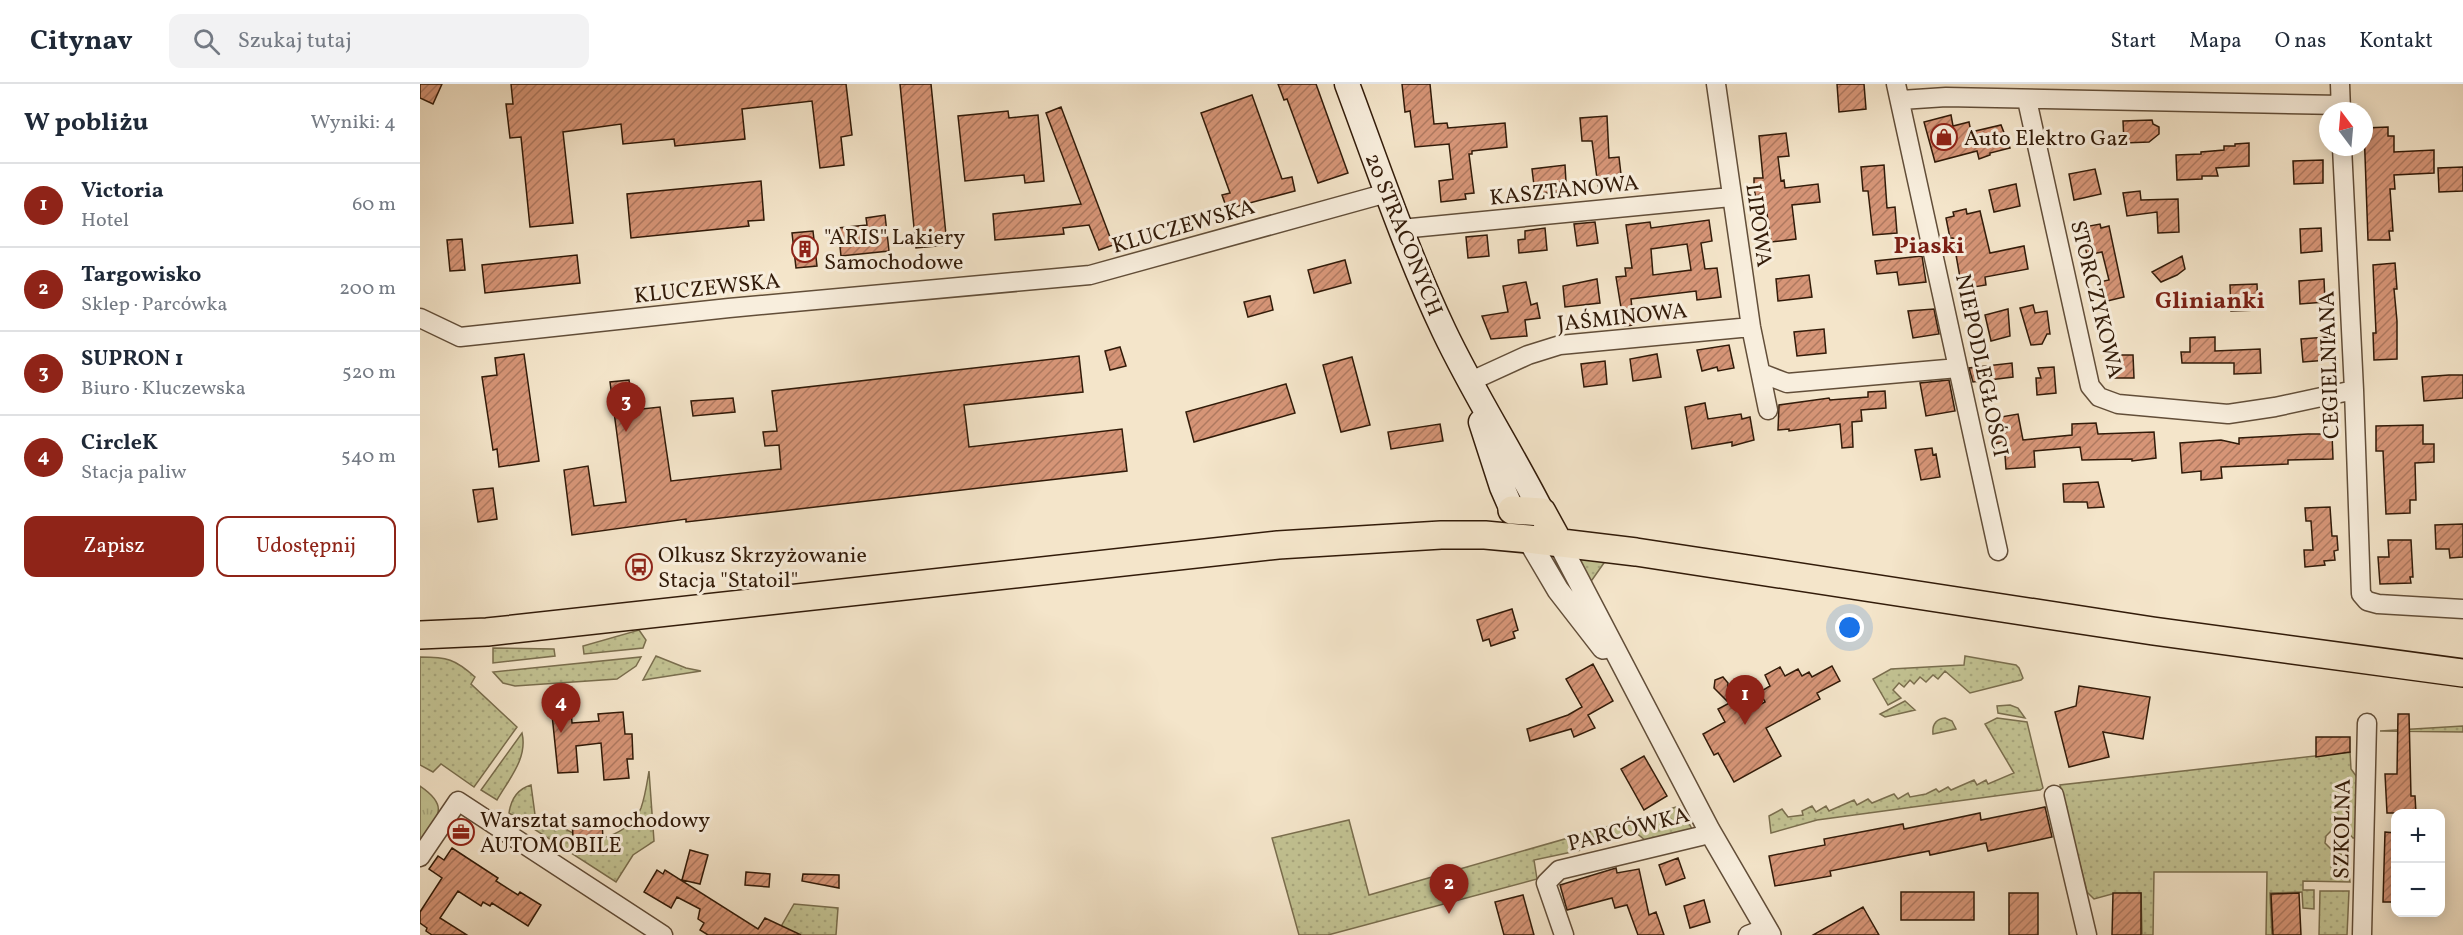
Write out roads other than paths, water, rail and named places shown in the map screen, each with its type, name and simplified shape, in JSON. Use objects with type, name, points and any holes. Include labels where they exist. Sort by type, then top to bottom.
[{"type":"main road","name":"20 STRACONYCH","points":[[1347,84],[1401,229],[1443,330],[1469,382],[1519,466],[1559,543]]},
{"type":"main road","name":"20 STRACONYCH","points":[[1469,382],[1496,470],[1512,510],[1528,539]]},
{"type":"main road","points":[[1512,510],[1542,512]]},
{"type":"main road","points":[[420,635],[487,633],[1278,545],[1441,535],[1485,535],[1641,552],[2152,631],[2463,673]]},
{"type":"street","name":"LIPOWA","points":[[1716,84],[1751,327],[1768,410]]},
{"type":"street","points":[[2340,84],[2341,102]]},
{"type":"street","points":[[1899,92],[1946,97],[2027,100],[2319,107]]},
{"type":"street","name":"NIEPODLEGŁOŚCI","points":[[1899,92],[1998,551]]},
{"type":"street","name":"STORCZYKOWA","points":[[2027,100],[2090,386],[2099,397],[2118,404],[2228,414],[2354,390]]},
{"type":"street","name":"CEGIELNIANA","points":[[2342,156],[2361,594],[2367,601],[2378,604],[2463,609]]},
{"type":"street","name":"KLUCZEWSKA","points":[[420,318],[460,337],[729,308],[1090,276],[1387,193]]},
{"type":"street","name":"KASZTANOWA","points":[[1401,229],[1731,196]]},
{"type":"street","name":"JAŚMINOWA","points":[[1469,382],[1528,355],[1560,345],[1751,327]]},
{"type":"street","points":[[1761,373],[1787,383],[1958,368]]},
{"type":"street","points":[[1528,539],[1558,590],[1630,681]]},
{"type":"street","points":[[1559,543],[1761,933]]},
{"type":"street","name":"SZKOLNA","points":[[2362,935],[2367,723]]},
{"type":"street","points":[[2054,795],[2087,935]]},
{"type":"street","points":[[420,857],[458,801],[663,935]]},
{"type":"street","name":"PARCÓWKA","points":[[1564,935],[1546,883],[1559,870],[1701,836],[1709,830]]},
{"type":"place","name":"Auto Elektro Gaz","points":[[1944,137]]},
{"type":"place","name":"\"ARIS\" Lakiery Samochodowe","points":[[805,249]]},
{"type":"place","name":"SUPRON 1","points":[[626,432]]},
{"type":"place","name":"Olkusz Skrzyżowanie Stacja \"Statoil\"","points":[[639,567]]},
{"type":"place","name":"Victoria","points":[[1745,725]]},
{"type":"place","name":"CircleK","points":[[561,733]]},
{"type":"place","name":"Warsztat samochodowy AUTOMOBILE","points":[[461,832]]},
{"type":"place","name":"Targowisko","points":[[1449,914]]},
{"type":"district","name":"Piaski","points":[[1929,245]]},
{"type":"district","name":"Glinianki","points":[[2210,300]]}]
